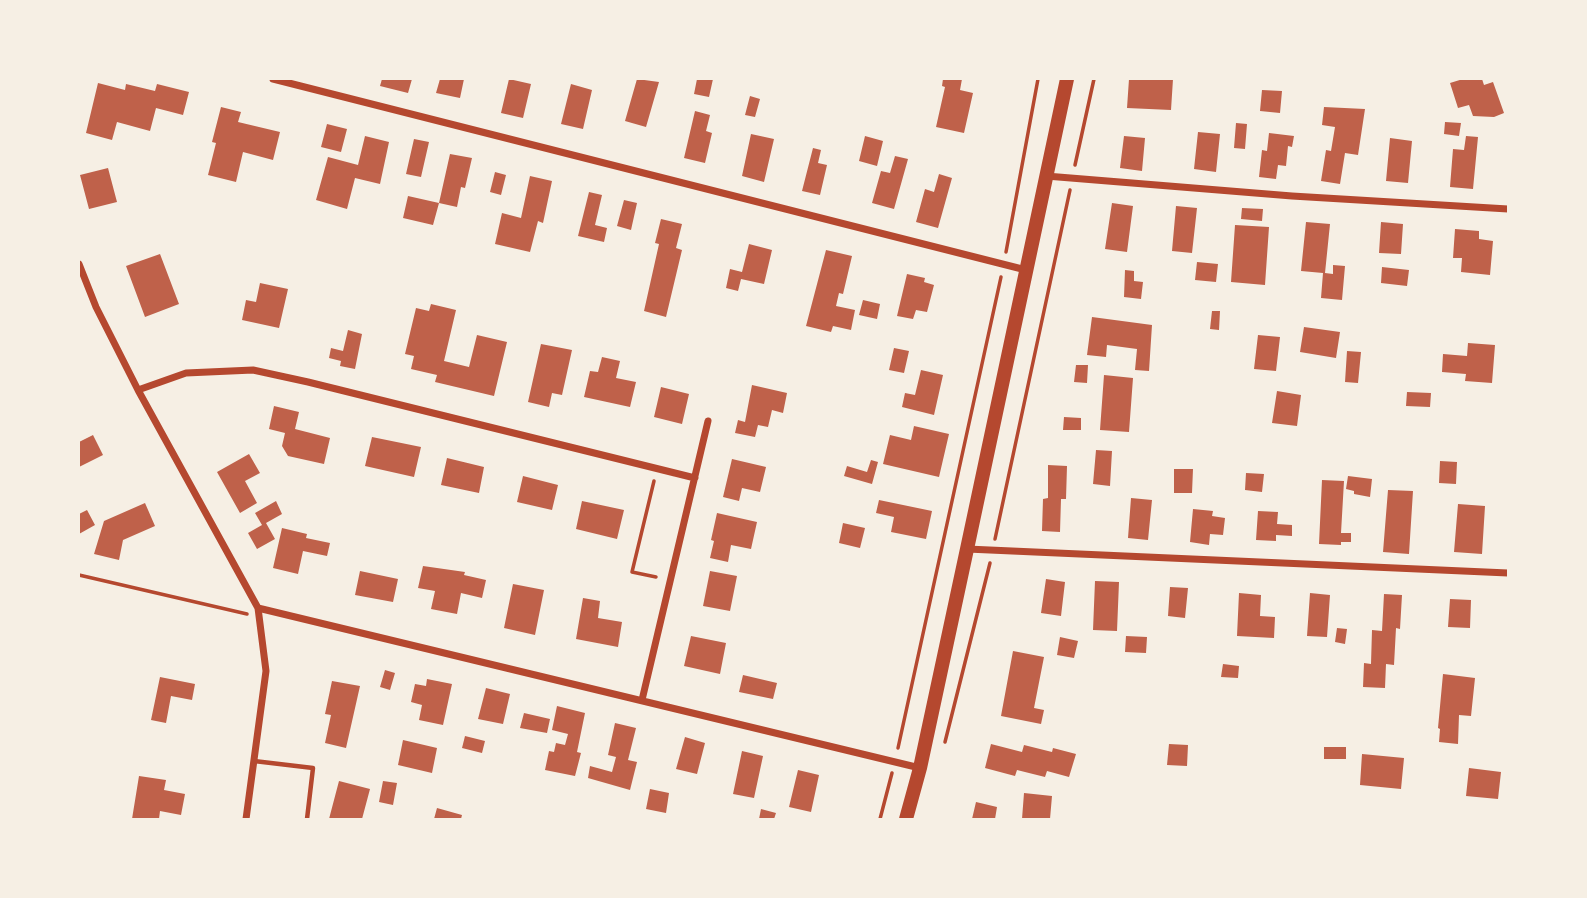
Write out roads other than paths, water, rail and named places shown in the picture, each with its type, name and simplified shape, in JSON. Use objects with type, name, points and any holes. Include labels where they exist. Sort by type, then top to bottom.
[{"type":"main road","points":[[906,819],[920,768],[1067,79]]},
{"type":"street","points":[[273,79],[1026,270]]},
{"type":"street","points":[[1046,176],[1292,196],[1508,209]]},
{"type":"street","points":[[79,264],[96,307],[138,390],[258,608],[266,671],[246,819]]},
{"type":"street","points":[[138,390],[186,373],[253,370],[695,478]]},
{"type":"street","points":[[642,699],[708,421]]},
{"type":"street","points":[[967,549],[1508,573]]},
{"type":"street","points":[[258,608],[920,768]]},
{"type":"lane","points":[[254,761],[313,768],[307,819]]}]
